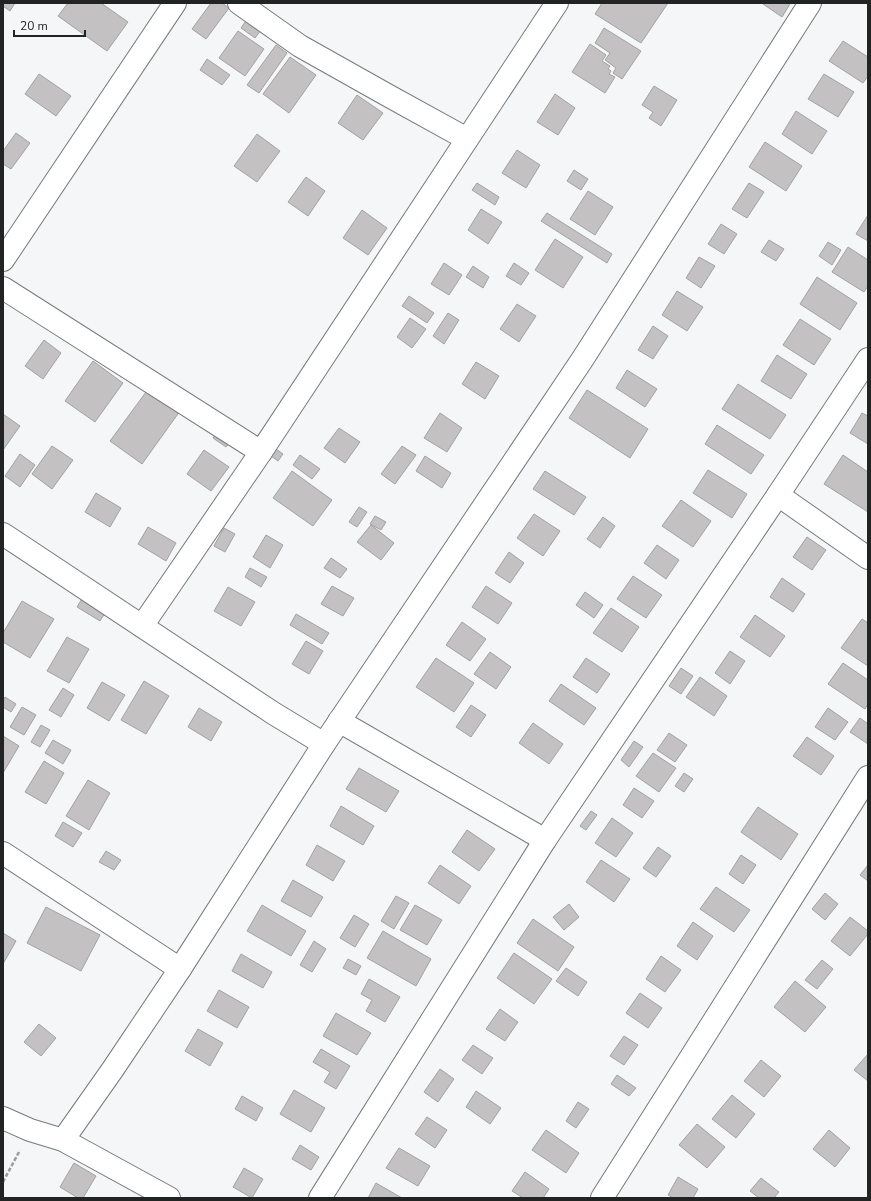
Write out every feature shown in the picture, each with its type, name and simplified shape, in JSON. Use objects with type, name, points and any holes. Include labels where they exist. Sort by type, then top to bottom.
[{"type":"street","points":[[3,260],[175,3]]},
{"type":"street","points":[[239,3],[300,46],[468,139]]},
{"type":"street","points":[[63,1140],[180,969],[339,721],[582,360],[810,3]]},
{"type":"street","points":[[142,626],[261,452],[468,139],[555,4]]},
{"type":"street","points":[[3,288],[261,452]]},
{"type":"street","points":[[320,1198],[545,840],[868,359]]},
{"type":"street","points":[[778,495],[868,558]]},
{"type":"street","points":[[3,534],[273,713],[324,744]]},
{"type":"street","points":[[339,721],[545,840]]},
{"type":"street","points":[[602,1198],[868,777]]},
{"type":"street","points":[[3,854],[180,969]]},
{"type":"street","points":[[3,1118],[30,1130],[63,1140],[169,1198]]},
{"type":"path","points":[[3,1182],[30,1130]]},
{"type":"building","points":[[3,3],[15,3],[10,11],[3,6]]},
{"type":"building","points":[[68,3],[101,3],[128,22],[107,51],[58,16]]},
{"type":"building","points":[[211,3],[222,3],[229,8],[206,39],[192,29]]},
{"type":"building","points":[[602,3],[668,3],[641,43],[595,14]]},
{"type":"building","points":[[763,4],[790,4],[782,17]]},
{"type":"building","points":[[250,15],[264,26],[255,38],[241,28]]},
{"type":"building","points":[[604,28],[641,51],[622,79],[613,73],[616,68],[605,60],[610,53],[595,43]]},
{"type":"building","points":[[238,31],[264,49],[245,76],[219,58]]},
{"type":"building","points":[[843,41],[868,57],[868,76],[863,83],[829,61]]},
{"type":"building","points":[[590,44],[606,55],[602,61],[610,66],[608,69],[611,71],[609,74],[615,77],[605,93],[572,72]]},
{"type":"building","points":[[276,45],[287,53],[259,93],[247,85]]},
{"type":"building","points":[[290,57],[316,75],[289,113],[263,94]]},
{"type":"building","points":[[207,59],[230,75],[222,85],[200,70]]},
{"type":"building","points":[[39,74],[71,96],[56,116],[25,94]]},
{"type":"building","points":[[824,74],[854,92],[838,117],[808,99]]},
{"type":"building","points":[[654,86],[677,100],[661,126],[649,118],[653,112],[642,105]]},
{"type":"building","points":[[555,94],[575,108],[558,135],[537,122]]},
{"type":"building","points":[[357,95],[383,113],[363,140],[338,123]]},
{"type":"building","points":[[796,111],[827,131],[812,154],[782,134]]},
{"type":"building","points":[[16,133],[30,143],[11,169],[3,164],[3,151]]},
{"type":"building","points":[[257,134],[280,151],[257,182],[234,166]]},
{"type":"building","points":[[765,142],[802,166],[786,191],[749,167]]},
{"type":"building","points":[[517,150],[540,165],[526,188],[502,173]]},
{"type":"building","points":[[574,170],[588,179],[581,190],[567,181]]},
{"type":"building","points":[[306,177],[325,191],[308,216],[288,202]]},
{"type":"building","points":[[477,183],[499,197],[495,205],[472,190]]},
{"type":"building","points":[[749,183],[764,192],[747,218],[732,209]]},
{"type":"building","points":[[588,191],[613,207],[595,235],[570,219]]},
{"type":"building","points":[[481,209],[502,222],[488,244],[468,230]]},
{"type":"building","points":[[362,210],[387,228],[368,255],[343,238]]},
{"type":"building","points":[[547,213],[612,254],[607,263],[541,221]]},
{"type":"building","points":[[868,215],[868,241],[856,234]]},
{"type":"building","points":[[721,224],[737,234],[724,254],[708,244]]},
{"type":"building","points":[[555,239],[583,257],[563,288],[535,270]]},
{"type":"building","points":[[769,240],[784,249],[776,261],[761,252]]},
{"type":"building","points":[[828,242],[841,250],[832,265],[819,256]]},
{"type":"building","points":[[848,247],[868,260],[868,286],[864,292],[832,272]]},
{"type":"building","points":[[699,257],[715,266],[701,288],[686,278]]},
{"type":"building","points":[[444,263],[462,275],[449,295],[431,284]]},
{"type":"building","points":[[514,263],[529,273],[521,285],[506,276]]},
{"type":"building","points":[[473,266],[489,277],[483,288],[466,277]]},
{"type":"building","points":[[817,277],[857,303],[840,330],[800,304]]},
{"type":"building","points":[[677,291],[703,307],[687,331],[662,315]]},
{"type":"building","points":[[409,296],[434,313],[427,323],[402,306]]},
{"type":"building","points":[[517,304],[536,316],[519,342],[500,329]]},
{"type":"building","points":[[448,313],[459,320],[444,344],[433,336]]},
{"type":"building","points":[[410,318],[426,329],[412,348],[397,337]]},
{"type":"building","points":[[800,319],[831,339],[814,365],[783,345]]},
{"type":"building","points":[[653,326],[668,336],[653,359],[638,350]]},
{"type":"building","points":[[44,340],[61,353],[43,379],[25,366]]},
{"type":"building","points":[[777,355],[807,374],[791,399],[761,381]]},
{"type":"building","points":[[93,361],[123,383],[95,422],[65,401]]},
{"type":"building","points":[[476,362],[499,376],[485,399],[462,384]]},
{"type":"building","points":[[627,370],[657,389],[645,407],[616,388]]},
{"type":"building","points":[[738,384],[786,415],[770,439],[722,409]]},
{"type":"building","points":[[149,388],[180,411],[142,464],[110,441]]},
{"type":"building","points":[[587,390],[648,429],[630,458],[569,418]]},
{"type":"building","points":[[440,413],[462,428],[447,452],[424,438]]},
{"type":"building","points":[[862,413],[868,416],[868,444],[850,433]]},
{"type":"building","points":[[3,414],[20,426],[3,450]]},
{"type":"building","points":[[717,425],[764,455],[751,474],[705,444]]},
{"type":"building","points":[[220,428],[233,438],[226,447],[213,438]]},
{"type":"building","points":[[339,428],[360,442],[345,463],[324,448]]},
{"type":"building","points":[[52,446],[73,460],[52,489],[32,474]]},
{"type":"building","points":[[402,446],[416,455],[395,484],[381,474]]},
{"type":"building","points":[[276,449],[283,454],[278,461],[271,456]]},
{"type":"building","points":[[204,450],[229,467],[211,491],[187,474]]},
{"type":"building","points":[[20,454],[35,465],[20,487],[5,476]]},
{"type":"building","points":[[300,455],[320,469],[312,479],[293,465]]},
{"type":"building","points":[[843,455],[868,472],[868,512],[824,484]]},
{"type":"building","points":[[425,456],[451,473],[442,488],[416,471]]},
{"type":"building","points":[[708,470],[747,494],[732,518],[693,493]]},
{"type":"building","points":[[292,471],[332,500],[313,526],[273,498]]},
{"type":"building","points":[[545,471],[586,497],[574,515],[533,489]]},
{"type":"building","points":[[96,493],[121,508],[110,527],[85,512]]},
{"type":"building","points":[[681,500],[711,521],[693,547],[662,526]]},
{"type":"building","points":[[359,507],[367,512],[357,527],[349,522]]},
{"type":"building","points":[[534,514],[560,531],[543,556],[517,538]]},
{"type":"building","points":[[375,516],[386,522],[381,530],[370,524]]},
{"type":"building","points":[[603,517],[615,526],[600,548],[587,539]]},
{"type":"building","points":[[371,525],[394,543],[381,560],[357,542]]},
{"type":"building","points":[[148,527],[176,543],[166,561],[138,544]]},
{"type":"building","points":[[224,528],[235,534],[225,552],[214,546]]},
{"type":"building","points":[[266,535],[283,545],[270,568],[253,557]]},
{"type":"building","points":[[807,537],[826,550],[812,570],[793,557]]},
{"type":"building","points":[[657,545],[679,560],[666,579],[644,563]]},
{"type":"building","points":[[509,552],[524,563],[510,583],[495,573]]},
{"type":"building","points":[[331,558],[347,569],[340,578],[324,568]]},
{"type":"building","points":[[250,568],[267,577],[261,587],[245,577]]},
{"type":"building","points":[[633,576],[662,595],[646,618],[617,599]]},
{"type":"building","points":[[782,578],[805,594],[793,612],[770,597]]},
{"type":"building","points":[[332,586],[354,598],[343,616],[321,604]]},
{"type":"building","points":[[486,586],[512,603],[498,624],[472,607]]},
{"type":"building","points":[[228,587],[255,602],[241,626],[214,611]]},
{"type":"building","points":[[585,592],[603,605],[594,618],[576,605]]},
{"type":"building","points":[[83,597],[107,610],[100,621],[77,607]]},
{"type":"building","points":[[22,601],[54,619],[30,658],[3,642],[3,633]]},
{"type":"building","points":[[611,608],[639,627],[622,652],[593,633]]},
{"type":"building","points":[[296,614],[329,633],[322,644],[290,625]]},
{"type":"building","points":[[755,615],[785,636],[770,657],[740,637]]},
{"type":"building","points":[[862,619],[868,623],[868,666],[841,648]]},
{"type":"building","points":[[462,622],[486,639],[470,661],[446,645]]},
{"type":"building","points":[[67,637],[89,649],[69,683],[47,671]]},
{"type":"building","points":[[306,641],[323,651],[309,674],[292,664]]},
{"type":"building","points":[[730,651],[745,661],[730,684],[715,673]]},
{"type":"building","points":[[490,652],[511,667],[496,689],[474,674]]},
{"type":"building","points":[[436,658],[474,683],[454,712],[416,687]]},
{"type":"building","points":[[586,658],[610,674],[597,693],[573,677]]},
{"type":"building","points":[[843,663],[868,680],[868,704],[865,709],[828,684]]},
{"type":"building","points":[[681,668],[693,676],[681,694],[669,686]]},
{"type":"building","points":[[700,677],[727,696],[714,716],[686,697]]},
{"type":"building","points":[[144,681],[169,696],[146,734],[121,720]]},
{"type":"building","points":[[102,682],[125,695],[109,721],[87,708]]},
{"type":"building","points":[[561,684],[596,708],[584,725],[549,701]]},
{"type":"building","points":[[63,688],[74,695],[61,717],[49,710]]},
{"type":"building","points":[[5,697],[16,704],[11,712],[3,707]]},
{"type":"building","points":[[471,705],[486,715],[471,737],[456,727]]},
{"type":"building","points":[[22,707],[36,715],[24,735],[10,727]]},
{"type":"building","points":[[199,708],[222,722],[211,741],[188,727]]},
{"type":"building","points":[[828,708],[848,722],[835,740],[815,727]]},
{"type":"building","points":[[860,718],[868,724],[868,744],[850,732]]},
{"type":"building","points":[[533,723],[563,744],[549,764],[519,743]]},
{"type":"building","points":[[41,725],[50,730],[40,747],[31,742]]},
{"type":"building","points":[[669,733],[687,745],[675,762],[657,750]]},
{"type":"building","points":[[3,736],[19,746],[3,773]]},
{"type":"building","points":[[807,737],[834,756],[821,775],[793,756]]},
{"type":"building","points":[[53,740],[71,750],[63,764],[45,753]]},
{"type":"building","points":[[634,741],[643,747],[629,767],[621,760]]},
{"type":"building","points":[[653,753],[676,768],[659,792],[636,776]]},
{"type":"building","points":[[44,761],[64,773],[46,804],[25,792]]},
{"type":"building","points":[[359,768],[399,791],[386,812],[346,789]]},
{"type":"building","points":[[684,773],[693,779],[684,792],[675,786]]},
{"type":"building","points":[[88,780],[110,793],[89,830],[66,816]]},
{"type":"building","points":[[634,788],[654,801],[642,818],[623,805]]},
{"type":"building","points":[[341,806],[374,826],[363,845],[330,826]]},
{"type":"building","points":[[758,807],[798,834],[781,860],[741,832]]},
{"type":"building","points":[[591,811],[597,815],[586,830],[580,826]]},
{"type":"building","points":[[612,818],[633,833],[616,857],[595,843]]},
{"type":"building","points":[[63,822],[82,833],[73,847],[55,836]]},
{"type":"building","points":[[467,830],[495,849],[479,871],[452,852]]},
{"type":"building","points":[[317,845],[345,861],[333,881],[306,865]]},
{"type":"building","points":[[658,847],[671,856],[656,877],[643,868]]},
{"type":"building","points":[[106,851],[121,860],[114,870],[99,862]]},
{"type":"building","points":[[741,855],[756,865],[743,884],[729,874]]},
{"type":"building","points":[[601,860],[630,879],[614,902],[586,882]]},
{"type":"building","points":[[440,865],[471,886],[459,904],[428,883]]},
{"type":"building","points":[[868,865],[868,881],[860,875]]},
{"type":"building","points":[[293,880],[323,897],[311,917],[281,901]]},
{"type":"building","points":[[716,887],[750,910],[734,932],[700,909]]},
{"type":"building","points":[[825,893],[838,904],[825,920],[812,909]]},
{"type":"building","points":[[396,896],[409,903],[394,929],[381,921]]},
{"type":"building","points":[[569,904],[579,917],[564,930],[553,917]]},
{"type":"building","points":[[262,905],[306,931],[291,956],[247,931]]},
{"type":"building","points":[[415,905],[442,920],[427,945],[400,930]]},
{"type":"building","points":[[46,907],[100,935],[81,971],[27,943]]},
{"type":"building","points":[[354,915],[369,924],[355,947],[340,938]]},
{"type":"building","points":[[850,917],[868,931],[868,934],[850,956],[831,941]]},
{"type":"building","points":[[533,919],[574,947],[558,971],[517,943]]},
{"type":"building","points":[[693,922],[713,936],[697,960],[677,946]]},
{"type":"building","points":[[383,931],[431,959],[416,986],[367,958]]},
{"type":"building","points":[[3,933],[16,941],[3,964]]},
{"type":"building","points":[[314,941],[326,949],[312,972],[300,965]]},
{"type":"building","points":[[514,953],[552,979],[534,1004],[497,978]]},
{"type":"building","points":[[241,954],[272,972],[263,988],[232,971]]},
{"type":"building","points":[[661,956],[681,970],[665,992],[646,979]]},
{"type":"building","points":[[348,959],[361,966],[356,975],[343,968]]},
{"type":"building","points":[[822,960],[833,969],[817,989],[805,980]]},
{"type":"building","points":[[566,968],[587,982],[578,996],[556,981]]},
{"type":"building","points":[[369,979],[400,997],[385,1022],[366,1011],[372,1000],[361,994]]},
{"type":"building","points":[[795,981],[826,1007],[805,1032],[774,1007]]},
{"type":"building","points":[[219,990],[249,1007],[237,1028],[207,1011]]},
{"type":"building","points":[[640,993],[662,1008],[648,1028],[626,1013]]},
{"type":"building","points":[[500,1009],[518,1022],[505,1041],[486,1029]]},
{"type":"building","points":[[336,1013],[371,1033],[357,1055],[323,1036]]},
{"type":"building","points":[[39,1024],[56,1038],[41,1056],[24,1042]]},
{"type":"building","points":[[198,1029],[223,1043],[210,1066],[185,1051]]},
{"type":"building","points":[[624,1036],[638,1045],[624,1065],[610,1056]]},
{"type":"building","points":[[473,1045],[493,1058],[482,1074],[462,1060]]},
{"type":"building","points":[[321,1049],[350,1066],[336,1089],[324,1082],[330,1072],[313,1062]]},
{"type":"building","points":[[868,1054],[868,1081],[854,1070]]},
{"type":"building","points":[[761,1060],[781,1076],[764,1097],[744,1081]]},
{"type":"building","points":[[440,1069],[454,1079],[438,1102],[424,1092]]},
{"type":"building","points":[[617,1075],[636,1088],[629,1096],[611,1084]]},
{"type":"building","points":[[294,1090],[325,1108],[311,1132],[280,1114]]},
{"type":"building","points":[[476,1091],[501,1108],[490,1124],[466,1107]]},
{"type":"building","points":[[732,1095],[755,1114],[736,1138],[712,1119]]},
{"type":"building","points":[[242,1096],[263,1108],[256,1121],[235,1109]]},
{"type":"building","points":[[578,1102],[589,1109],[576,1128],[566,1121]]},
{"type":"building","points":[[427,1117],[447,1130],[435,1148],[415,1134]]},
{"type":"building","points":[[697,1124],[725,1147],[707,1168],[679,1145]]},
{"type":"building","points":[[546,1130],[579,1153],[566,1173],[532,1150]]},
{"type":"building","points":[[829,1130],[850,1148],[835,1167],[813,1149]]},
{"type":"building","points":[[300,1145],[319,1157],[311,1170],[292,1159]]},
{"type":"building","points":[[399,1148],[430,1166],[418,1186],[386,1168]]},
{"type":"building","points":[[74,1163],[96,1176],[83,1198],[78,1198],[60,1187]]},
{"type":"building","points":[[244,1168],[263,1179],[252,1198],[233,1187]]},
{"type":"building","points":[[525,1172],[549,1189],[543,1198],[523,1198],[512,1191]]},
{"type":"building","points":[[678,1177],[698,1189],[693,1198],[673,1198],[668,1195]]},
{"type":"building","points":[[761,1178],[779,1192],[774,1198],[759,1198],[750,1191]]},
{"type":"building","points":[[376,1183],[402,1198],[368,1198]]}]
